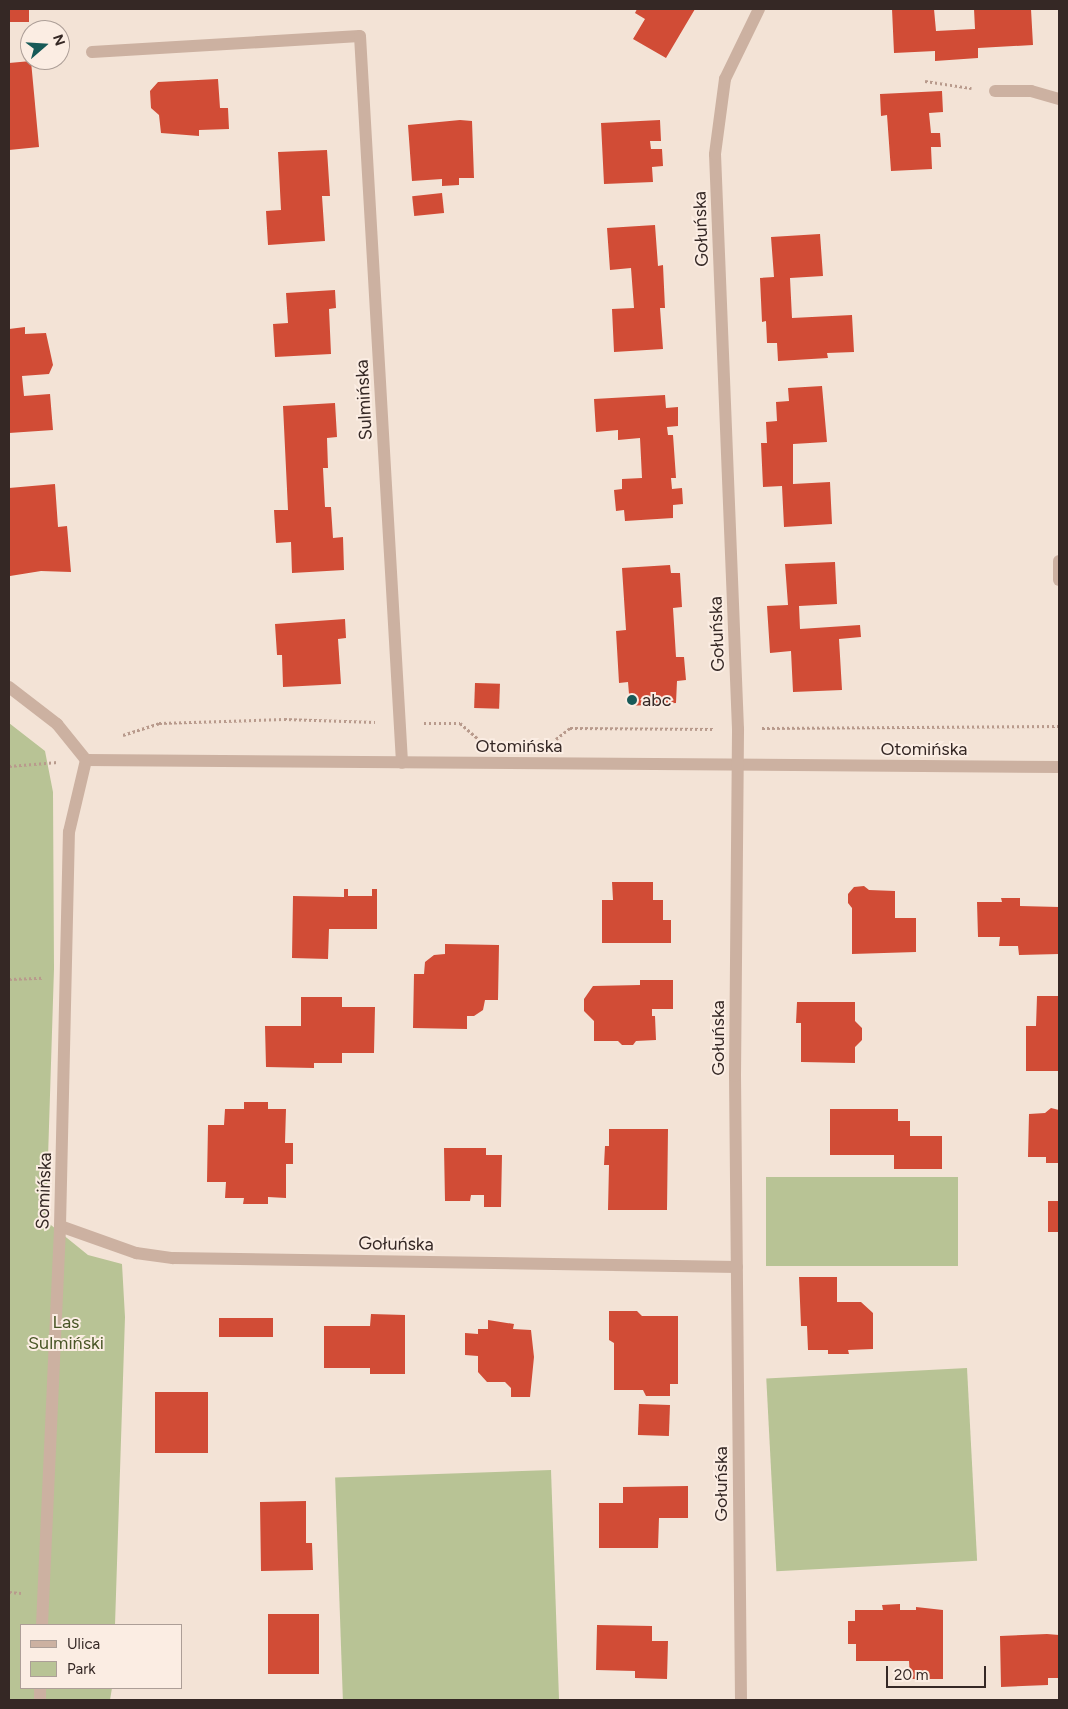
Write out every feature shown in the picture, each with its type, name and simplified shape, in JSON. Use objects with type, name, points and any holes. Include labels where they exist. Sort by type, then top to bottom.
[{"type":"street","name":"Gołuńska","points":[[741,1700],[737,1266],[736,765],[738,729],[715,154],[725,79],[759,9]]},
{"type":"street","name":"Sulmińska","points":[[92,52],[360,36],[402,763]]},
{"type":"street","points":[[995,91],[1031,91],[1059,99]]},
{"type":"street","points":[[1059,561],[1059,580]]},
{"type":"street","points":[[9,687],[57,724],[86,760]]},
{"type":"street","name":"Otomińska","points":[[86,760],[1059,767]]},
{"type":"street","name":"Somińska","points":[[42,1624],[60,1226],[68,977],[69,832],[86,760]]},
{"type":"street","name":"Gołuńska","points":[[60,1226],[136,1253],[173,1258],[737,1266]]},
{"type":"path","points":[[925,81],[995,91]]},
{"type":"path","points":[[115,760],[114,737],[159,723],[284,719],[460,723],[480,741]]},
{"type":"path","points":[[545,740],[555,740],[570,728],[738,729],[1059,726]]},
{"type":"path","points":[[9,766],[86,760]]},
{"type":"path","points":[[9,979],[68,977]]},
{"type":"green space","name":"Las Sulmiński","points":[[9,723],[45,751],[53,792],[54,969],[46,1221],[88,1255],[122,1264],[125,1317],[115,1624],[20,1624],[20,1689],[112,1689],[110,1700],[9,1700]]},
{"type":"green space","points":[[766,1177],[958,1177],[958,1266],[766,1266]]},
{"type":"green space","points":[[967,1368],[977,1561],[776,1571],[766,1379]]},
{"type":"green space","points":[[551,1470],[559,1700],[343,1700],[335,1478]]},
{"type":"building","points":[[9,9],[29,9],[29,20],[9,22]]},
{"type":"building","points":[[637,9],[695,9],[666,58],[633,39],[645,19],[635,13]]},
{"type":"building","points":[[892,9],[934,9],[936,31],[975,29],[974,9],[1031,9],[1033,45],[978,48],[978,58],[935,61],[935,51],[894,53]]},
{"type":"building","points":[[20,62],[20,70],[32,70],[39,147],[9,150],[9,63]]},
{"type":"building","points":[[218,79],[220,108],[228,108],[229,129],[199,130],[199,136],[161,133],[159,115],[151,108],[150,91],[158,82]]},
{"type":"building","points":[[942,91],[943,112],[929,113],[931,133],[940,133],[941,147],[931,147],[932,169],[891,171],[887,115],[881,116],[880,94]]},
{"type":"building","points":[[460,120],[472,121],[474,178],[459,178],[459,185],[442,186],[442,179],[412,181],[408,125]]},
{"type":"building","points":[[660,120],[661,141],[650,141],[651,149],[662,149],[663,166],[652,167],[653,182],[604,184],[601,123]]},
{"type":"building","points":[[327,150],[330,196],[322,196],[325,241],[268,245],[266,211],[281,210],[278,152]]},
{"type":"building","points":[[442,193],[444,213],[414,216],[412,196]]},
{"type":"building","points":[[655,225],[658,266],[663,265],[665,308],[660,308],[663,349],[614,352],[612,309],[634,308],[631,268],[610,270],[607,228]]},
{"type":"building","points":[[820,234],[823,276],[790,278],[792,318],[852,315],[854,352],[827,353],[828,358],[778,361],[777,343],[767,343],[766,321],[762,322],[760,278],[774,277],[771,237]]},
{"type":"building","points":[[335,290],[336,308],[329,309],[331,354],[275,357],[273,324],[288,323],[286,293]]},
{"type":"building","points":[[25,327],[25,334],[46,333],[53,365],[49,374],[22,376],[24,396],[50,394],[53,430],[9,433],[9,329]]},
{"type":"building","points":[[822,386],[827,442],[793,444],[793,484],[830,482],[832,524],[784,527],[782,486],[763,487],[761,443],[767,443],[766,422],[777,421],[776,402],[789,401],[788,388]]},
{"type":"building","points":[[665,395],[666,408],[678,407],[678,426],[667,427],[668,435],[673,435],[676,478],[671,478],[672,489],[682,488],[683,504],[673,505],[673,518],[625,521],[624,510],[616,511],[614,490],[622,489],[622,479],[642,478],[640,438],[618,440],[618,430],[596,432],[594,399]]},
{"type":"building","points":[[335,403],[337,437],[327,438],[328,468],[323,468],[325,507],[331,507],[333,538],[343,537],[344,570],[292,573],[291,542],[276,543],[274,510],[288,510],[283,406]]},
{"type":"building","points":[[55,484],[58,527],[67,526],[71,572],[41,571],[10,576],[9,488]]},
{"type":"building","points":[[835,562],[837,604],[799,606],[800,629],[860,625],[861,637],[839,639],[842,690],[793,692],[791,651],[770,653],[767,606],[788,605],[785,564]]},
{"type":"building","points":[[670,565],[671,573],[680,573],[682,607],[673,608],[676,657],[684,657],[686,680],[677,681],[676,703],[630,706],[628,682],[619,683],[616,631],[626,630],[622,568]]},
{"type":"building","points":[[345,619],[346,638],[338,639],[341,684],[283,687],[282,655],[277,655],[275,624]]},
{"type":"building","points":[[475,683],[500,684],[499,709],[474,708]]},
{"type":"building","points":[[612,882],[653,882],[653,900],[663,900],[663,920],[671,920],[671,943],[602,943],[602,900],[613,900]]},
{"type":"building","points":[[864,886],[869,890],[895,891],[895,918],[916,918],[916,952],[852,954],[852,908],[848,903],[848,894],[854,887]]},
{"type":"building","points":[[344,889],[348,889],[348,896],[372,896],[372,889],[377,889],[377,929],[329,929],[328,959],[292,958],[293,896],[344,897]]},
{"type":"building","points":[[1001,898],[1020,898],[1020,906],[1059,907],[1059,954],[1019,955],[1018,946],[999,946],[1000,937],[978,937],[977,902],[1002,902]]},
{"type":"building","points":[[445,944],[499,945],[498,1000],[485,1000],[483,1010],[474,1016],[467,1016],[467,1029],[413,1028],[414,974],[424,974],[425,962],[434,955],[445,954]]},
{"type":"building","points":[[640,980],[673,980],[673,1009],[652,1009],[652,1016],[655,1016],[656,1040],[636,1041],[633,1045],[622,1045],[618,1041],[594,1041],[594,1021],[584,1011],[584,999],[593,986],[640,985]]},
{"type":"building","points":[[1037,996],[1059,996],[1059,1071],[1026,1071],[1026,1026],[1036,1026]]},
{"type":"building","points":[[301,997],[342,997],[342,1007],[375,1007],[374,1053],[342,1053],[342,1063],[314,1063],[314,1068],[266,1067],[265,1026],[301,1026]]},
{"type":"building","points":[[797,1002],[855,1002],[855,1021],[862,1028],[862,1040],[855,1047],[855,1063],[801,1062],[801,1023],[796,1023]]},
{"type":"building","points":[[244,1102],[268,1102],[268,1109],[286,1109],[285,1143],[293,1143],[293,1164],[286,1164],[286,1198],[268,1197],[268,1204],[243,1204],[244,1198],[225,1198],[226,1182],[207,1182],[208,1125],[224,1125],[225,1109],[244,1109]]},
{"type":"building","points":[[1051,1108],[1059,1110],[1059,1163],[1046,1163],[1046,1157],[1028,1157],[1029,1114],[1045,1113]]},
{"type":"building","points":[[830,1109],[898,1109],[898,1121],[910,1121],[910,1136],[942,1136],[942,1169],[894,1169],[894,1155],[830,1155]]},
{"type":"building","points":[[609,1129],[668,1129],[667,1210],[608,1210],[609,1165],[604,1165],[605,1146],[609,1146]]},
{"type":"building","points":[[444,1148],[486,1148],[486,1155],[502,1155],[501,1207],[484,1207],[484,1195],[471,1195],[470,1201],[445,1201]]},
{"type":"building","points":[[1048,1201],[1059,1201],[1059,1232],[1048,1232]]},
{"type":"building","points":[[799,1277],[837,1277],[837,1302],[861,1302],[873,1313],[873,1349],[848,1350],[849,1354],[828,1354],[828,1350],[808,1350],[807,1326],[801,1326]]},
{"type":"building","points":[[609,1311],[637,1311],[642,1316],[678,1316],[678,1384],[670,1384],[670,1396],[646,1396],[643,1390],[614,1390],[614,1343],[609,1340]]},
{"type":"building","points":[[371,1314],[405,1315],[405,1374],[370,1374],[370,1368],[324,1368],[324,1326],[370,1326]]},
{"type":"building","points":[[219,1318],[273,1318],[273,1337],[219,1337]]},
{"type":"building","points":[[488,1320],[514,1324],[513,1329],[531,1330],[534,1357],[530,1397],[511,1397],[511,1388],[505,1382],[487,1382],[478,1372],[478,1356],[465,1355],[465,1333],[478,1334],[478,1329],[488,1329]]},
{"type":"building","points":[[155,1392],[208,1392],[208,1453],[155,1453]]},
{"type":"building","points":[[639,1404],[670,1405],[669,1436],[638,1435]]},
{"type":"building","points":[[688,1486],[688,1518],[659,1518],[658,1548],[599,1548],[599,1503],[623,1503],[623,1487]]},
{"type":"building","points":[[306,1501],[306,1543],[312,1543],[313,1570],[261,1571],[260,1502]]},
{"type":"building","points":[[900,1604],[900,1610],[916,1610],[916,1607],[943,1610],[943,1679],[910,1679],[909,1661],[856,1661],[856,1644],[848,1644],[848,1621],[855,1621],[855,1610],[883,1610],[882,1605]]},
{"type":"building","points":[[268,1614],[319,1614],[319,1674],[268,1674]]},
{"type":"building","points":[[597,1625],[652,1626],[652,1641],[668,1641],[667,1679],[635,1678],[635,1671],[596,1670]]},
{"type":"building","points":[[1059,1635],[1059,1678],[1048,1678],[1048,1685],[1001,1687],[1000,1636]]},
{"type":"place","name":"abc","points":[[632,700]]}]
